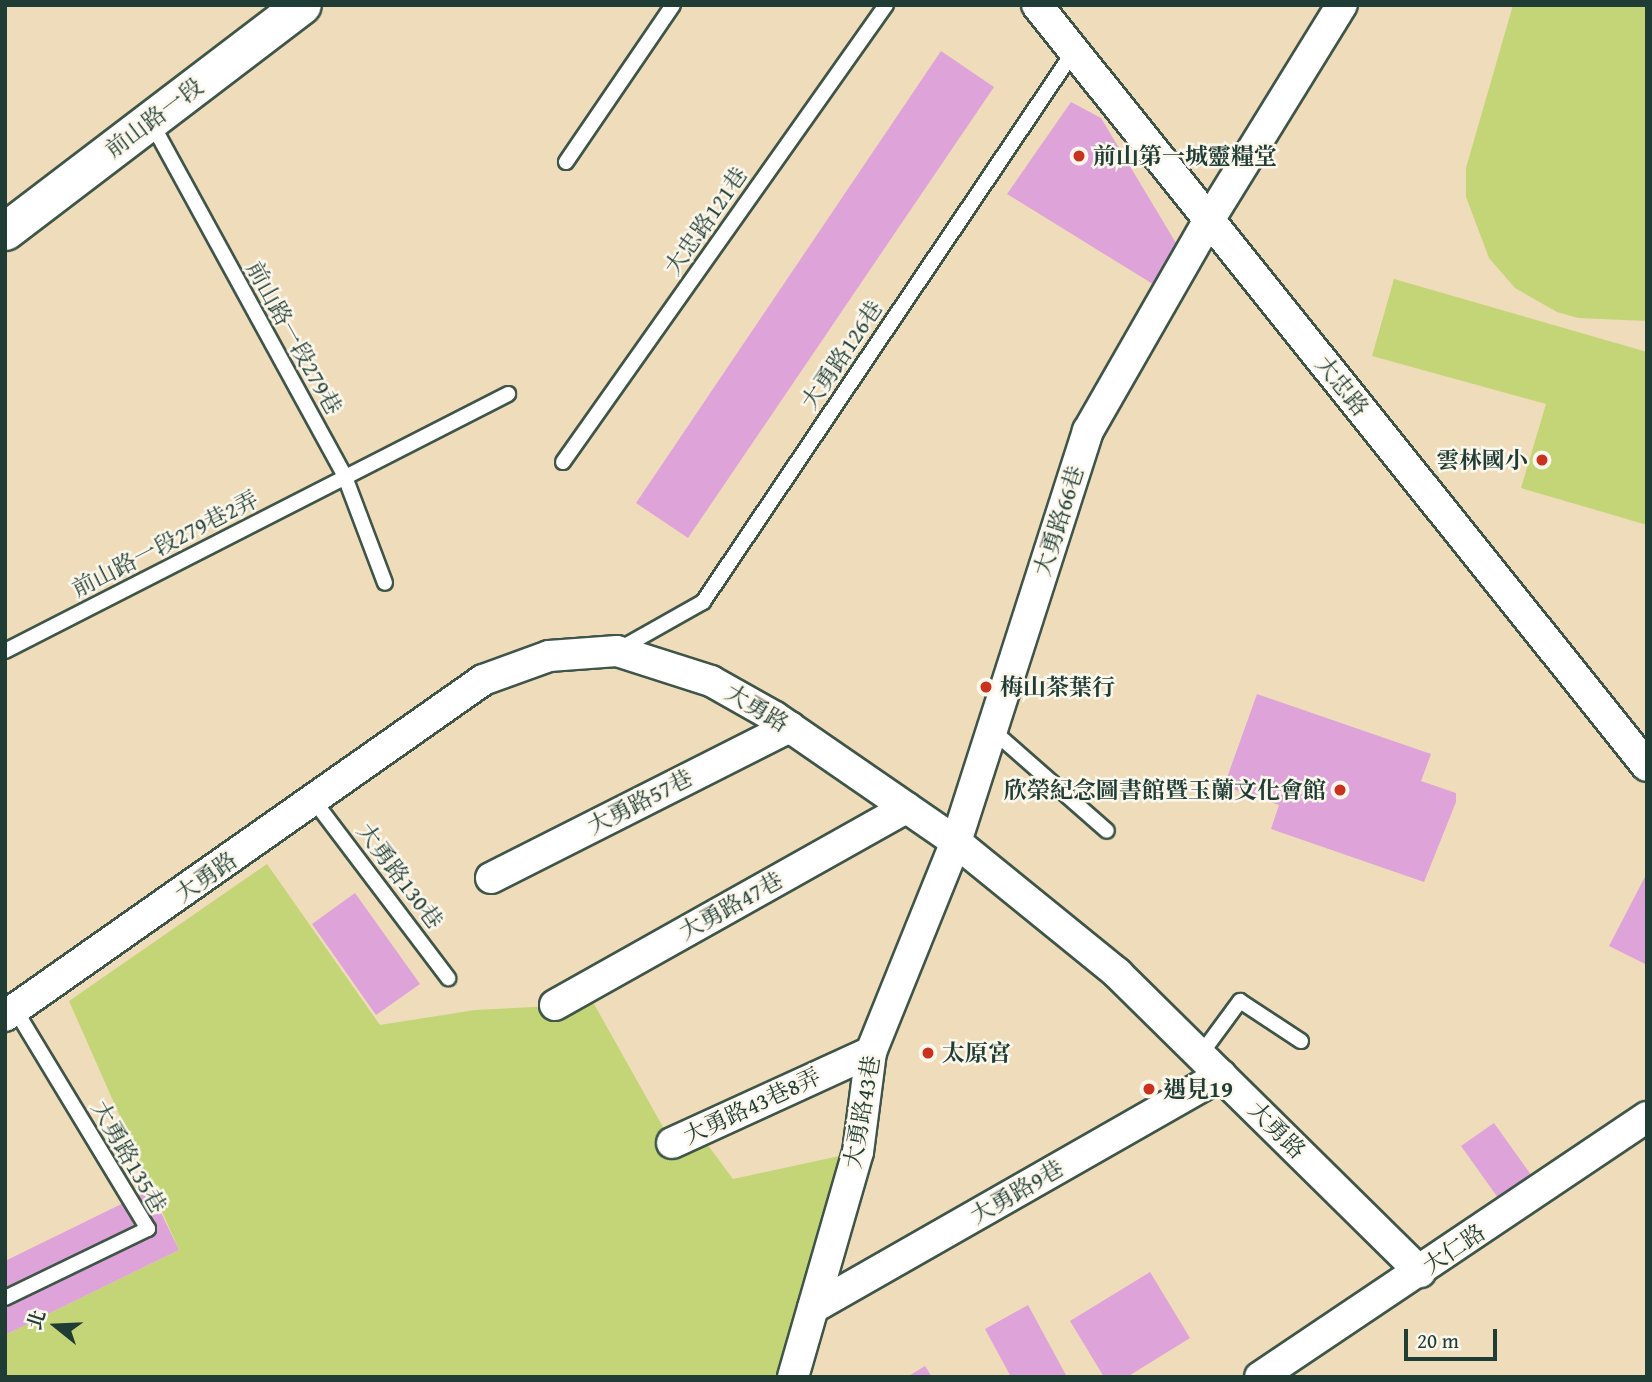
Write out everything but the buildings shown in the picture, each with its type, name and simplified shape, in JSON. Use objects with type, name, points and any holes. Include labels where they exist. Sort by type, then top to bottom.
[{"type":"street","name":"前山路一段","points":[[5,231],[302,5]]},
{"type":"street","name":"大勇路66巷","points":[[956,842],[990,728],[1088,431],[1209,220],[1342,5]]},
{"type":"street","name":"大忠路","points":[[1048,10],[1074,51],[1647,766]]},
{"type":"street","name":"大勇路","points":[[10,1012],[315,802],[484,680],[549,656],[617,651],[710,681],[790,727],[956,842],[1117,973],[1420,1272]]},
{"type":"street","name":"大勇路57巷","points":[[491,878],[790,727]]},
{"type":"street","name":"大勇路47巷","points":[[555,1004],[906,808]]},
{"type":"street","name":"大勇路43巷","points":[[793,1377],[858,1152],[870,1052],[956,842]]},
{"type":"street","name":"大勇路43巷8弄","points":[[672,1143],[870,1052]]},
{"type":"street","name":"大勇路9巷","points":[[813,1308],[1211,1064]]},
{"type":"street","name":"大仁路","points":[[1260,1377],[1420,1272],[1647,1116]]},
{"type":"lane","points":[[566,162],[673,5]]},
{"type":"lane","name":"大忠路121巷","points":[[563,462],[886,5]]},
{"type":"lane","name":"大勇路126巷","points":[[617,651],[704,602],[1074,51]]},
{"type":"lane","name":"前山路一段279巷","points":[[150,121],[345,477],[385,583]]},
{"type":"lane","name":"前山路一段279巷2弄","points":[[5,652],[508,394]]},
{"type":"lane","points":[[990,728],[1107,831]]},
{"type":"lane","name":"大勇路130巷","points":[[315,802],[448,978]]},
{"type":"lane","points":[[1211,1064],[1240,1001],[1301,1041]]},
{"type":"lane","name":"大勇路135巷","points":[[5,1298],[148,1229],[10,1012]]},
{"type":"green space","points":[[1513,5],[1647,5],[1647,321],[1578,318],[1557,312],[1515,288],[1489,258],[1466,197],[1466,168]]},
{"type":"green space","points":[[1394,279],[1647,352],[1647,525],[1521,488],[1546,404],[1372,356]]},
{"type":"green space","points":[[267,864],[380,1025],[475,1010],[594,1004],[672,1143],[704,1140],[733,1179],[858,1152],[786,1377],[5,1377],[5,1335],[179,1250],[69,1001]]},
{"type":"place","name":"前山第一城靈糧堂","points":[[1079,156]]},
{"type":"place","name":"雲林國小","points":[[1542,460]]},
{"type":"place","name":"梅山茶葉行","points":[[986,687]]},
{"type":"place","name":"欣榮紀念圖書館暨玉蘭文化會館","points":[[1340,790]]},
{"type":"place","name":"太原宮","points":[[928,1053]]},
{"type":"place","name":"遇見19","points":[[1149,1089]]}]
